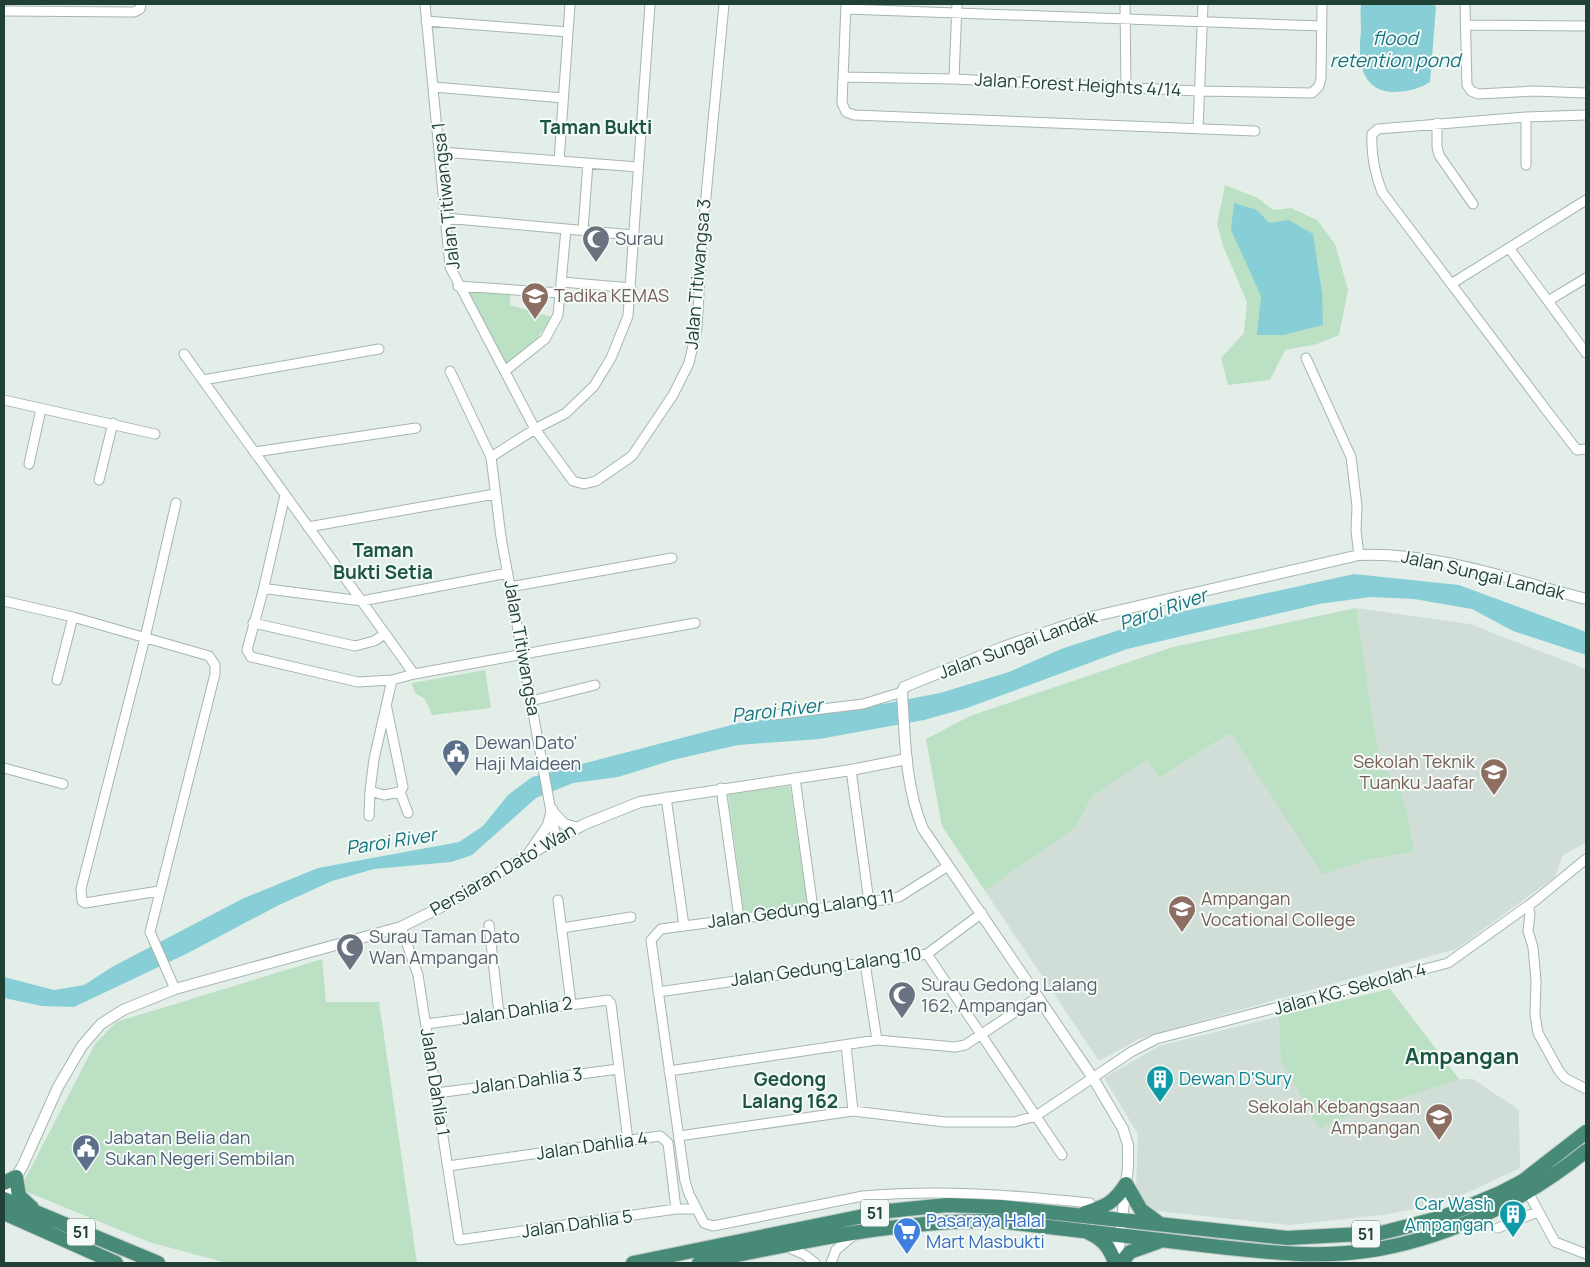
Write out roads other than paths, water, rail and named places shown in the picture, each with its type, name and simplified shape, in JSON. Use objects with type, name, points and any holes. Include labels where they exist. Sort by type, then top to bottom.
[{"type":"highway","name":"51","points":[[633,1263],[888,1211],[947,1205],[1001,1207],[1287,1238],[1388,1231],[1443,1217],[1500,1193],[1523,1181],[1586,1132]]},
{"type":"highway","name":"51","points":[[699,1263],[861,1230],[952,1221],[998,1222],[1289,1255],[1378,1249],[1448,1230],[1489,1213],[1554,1177],[1586,1152]]},
{"type":"highway","points":[[10,1180],[19,1196],[42,1216]]},
{"type":"highway","points":[[1079,1215],[1105,1207],[1117,1198],[1126,1184],[1141,1210],[1160,1224]]},
{"type":"highway","name":"51","points":[[4,1200],[158,1263]]},
{"type":"highway","points":[[4,1206],[8,1215]]},
{"type":"highway","name":"51","points":[[8,1215],[116,1263]]},
{"type":"highway","points":[[1086,1232],[1102,1240],[1118,1263],[1130,1252],[1164,1240]]},
{"type":"street","points":[[4,11],[134,12],[140,10],[141,4]]},
{"type":"street","name":"Jalan Titiwangsa 1","points":[[425,4],[450,266],[458,286],[535,429]]},
{"type":"street","points":[[559,161],[570,4]]},
{"type":"street","points":[[491,457],[535,429],[566,413],[594,386],[611,358],[628,316],[650,4]]},
{"type":"street","name":"Jalan Titiwangsa 3","points":[[535,429],[573,481],[584,484],[596,481],[632,456],[673,395],[689,363],[697,328],[702,239],[724,4]]},
{"type":"street","points":[[1125,4],[1126,88]]},
{"type":"street","points":[[1198,129],[1198,91],[1203,4]]},
{"type":"street","points":[[1255,131],[854,115],[846,112],[842,103],[846,6],[957,8],[1125,20],[1322,26],[1322,4]]},
{"type":"street","points":[[1466,4],[1467,85],[1471,91],[1478,94],[1543,91],[1586,92]]},
{"type":"street","points":[[954,79],[957,8]]},
{"type":"street","points":[[426,21],[568,32]]},
{"type":"street","name":"Jalan Forest Heights 4/14","points":[[844,77],[954,79],[1198,91],[1312,93],[1319,86],[1322,26]]},
{"type":"street","points":[[1466,26],[1586,26]]},
{"type":"street","points":[[434,87],[563,98]]},
{"type":"street","points":[[1586,115],[1437,123],[1378,129],[1372,134],[1376,177],[1382,192],[1577,450],[1586,449]]},
{"type":"street","points":[[1526,117],[1526,165]]},
{"type":"street","points":[[1437,123],[1439,155],[1473,204]]},
{"type":"street","points":[[440,152],[638,167]]},
{"type":"street","points":[[583,230],[588,163]]},
{"type":"street","points":[[1451,284],[1586,200]]},
{"type":"street","points":[[445,218],[634,235]]},
{"type":"street","points":[[505,371],[545,339],[558,315],[566,229]]},
{"type":"street","points":[[1509,248],[1586,353]]},
{"type":"street","points":[[1548,300],[1586,278]]},
{"type":"street","points":[[562,282],[631,288]]},
{"type":"street","points":[[458,286],[561,293]]},
{"type":"street","points":[[203,380],[379,349]]},
{"type":"street","points":[[184,354],[414,674]]},
{"type":"street","points":[[1306,358],[1351,457],[1357,506],[1356,531],[1359,555]]},
{"type":"street","name":"Jalan Titiwangsa","points":[[450,371],[491,457],[510,587],[556,839]]},
{"type":"street","points":[[4,400],[155,434]]},
{"type":"street","points":[[29,464],[41,409]]},
{"type":"street","points":[[99,480],[112,423]]},
{"type":"street","points":[[255,452],[416,428]]},
{"type":"street","points":[[308,527],[495,494]]},
{"type":"street","points":[[285,495],[247,650],[250,657],[358,682],[392,680],[414,674],[695,623]]},
{"type":"street","points":[[159,891],[85,903],[81,897],[81,889],[146,638],[176,503]]},
{"type":"street","name":"Jalan Sungai Landak","points":[[902,696],[904,687],[962,663],[1091,617],[1359,555],[1391,554],[1432,560],[1586,599]]},
{"type":"street","points":[[510,587],[672,558]]},
{"type":"street","points":[[263,591],[268,589],[362,601],[508,572]]},
{"type":"street","points":[[4,601],[73,617],[209,656],[215,665],[215,674],[150,932],[175,989]]},
{"type":"street","points":[[57,680],[73,617]]},
{"type":"street","points":[[253,623],[355,646],[374,642],[385,634]]},
{"type":"street","points":[[369,816],[374,759],[387,709],[392,680]]},
{"type":"street","points":[[531,701],[595,685]]},
{"type":"street","points":[[773,714],[863,704],[902,696],[907,759],[917,817],[923,829],[1093,1078],[1123,1129],[1128,1145],[1118,1263]]},
{"type":"street","points":[[387,709],[403,786],[400,792],[408,813]]},
{"type":"street","name":"Persiaran Dato' Wan","points":[[4,1200],[10,1180],[58,1087],[82,1046],[100,1024],[123,1010],[175,989],[401,927],[439,908],[556,839],[640,802],[721,788],[851,770],[907,759]]},
{"type":"street","points":[[4,768],[62,784]]},
{"type":"street","points":[[851,770],[869,902]]},
{"type":"street","points":[[795,778],[813,908]]},
{"type":"street","points":[[721,788],[739,918]]},
{"type":"street","points":[[370,791],[384,795],[400,792]]},
{"type":"street","points":[[666,797],[684,926]]},
{"type":"street","points":[[552,810],[564,824],[578,828]]},
{"type":"street","points":[[527,855],[548,825],[552,810]]},
{"type":"street","name":"Jalan KG. Sekolah 4","points":[[678,1136],[853,1111],[945,1122],[1014,1122],[1036,1116],[1131,1052],[1156,1039],[1448,963],[1528,906],[1586,859]]},
{"type":"street","name":"Jalan Gedung Lalang 11","points":[[658,992],[651,940],[661,929],[899,897],[948,866]]},
{"type":"street","points":[[558,900],[571,1004]]},
{"type":"street","points":[[1528,906],[1530,914],[1528,931],[1533,948],[1536,981],[1535,1015],[1538,1033],[1559,1071],[1565,1078],[1586,1088]]},
{"type":"street","name":"Jalan Gedung Lalang 10","points":[[658,992],[927,954],[982,913]]},
{"type":"street","points":[[562,928],[631,917]]},
{"type":"street","points":[[488,925],[499,1014]]},
{"type":"street","name":"Jalan Dahlia 1","points":[[401,927],[418,975],[458,1240]]},
{"type":"street","points":[[927,954],[1062,1155]]},
{"type":"street","points":[[866,963],[876,1040]]},
{"type":"street","points":[[658,992],[685,1180],[696,1209],[704,1223],[712,1226],[863,1196],[886,1194],[1000,1194],[1090,1203]]},
{"type":"street","points":[[669,1071],[876,1040],[955,1047],[965,1045],[1038,997]]},
{"type":"street","name":"Jalan Dahlia 2","points":[[426,1024],[608,1000],[611,1004],[618,1069]]},
{"type":"street","points":[[846,1045],[853,1111]]},
{"type":"street","points":[[618,1069],[628,1141]]},
{"type":"street","name":"Jalan Dahlia 3","points":[[437,1093],[618,1069]]},
{"type":"street","name":"Jalan Dahlia 4","points":[[448,1166],[660,1136],[668,1143],[676,1210]]},
{"type":"street","points":[[1528,1192],[1537,1212],[1555,1242],[1586,1254]]},
{"type":"street","points":[[886,1194],[888,1211]]},
{"type":"street","name":"Jalan Dahlia 5","points":[[458,1240],[676,1210],[696,1209]]},
{"type":"street","points":[[1498,1228],[1537,1212]]},
{"type":"street","points":[[830,1263],[836,1250],[861,1230]]},
{"type":"street","points":[[783,1245],[805,1255],[815,1263]]},
{"type":"water","name":"flood retention pond","points":[[1361,4],[1434,4],[1436,7],[1430,82],[1412,90],[1392,92],[1381,90],[1367,79],[1363,70],[1360,51]]},
{"type":"water","points":[[1234,203],[1257,210],[1269,223],[1289,220],[1313,234],[1322,293],[1323,325],[1283,335],[1257,335],[1261,296],[1231,230]]},
{"type":"water","points":[[1354,574],[1459,585],[1586,632],[1586,655],[1513,631],[1472,609],[1414,599],[1370,597],[1319,604],[1127,649],[967,708],[924,720],[819,739],[738,745],[673,760],[618,777],[573,783],[536,798],[472,855],[451,862],[374,869],[332,881],[277,906],[188,953],[74,1007],[42,1006],[4,998],[4,977],[54,990],[84,985],[112,967],[244,898],[318,868],[459,842],[483,826],[508,795],[532,777],[739,723],[883,704],[940,693],[1009,672],[1061,649],[1162,616]]},
{"type":"place","name":"Surau","points":[[596,263]]},
{"type":"place","name":"Tadika KEMAS","points":[[535,320]]},
{"type":"place","name":"Dewan Dato' Haji Maideen","points":[[456,777]]},
{"type":"place","name":"Sekolah Teknik Tuanku Jaafar","points":[[1494,796]]},
{"type":"place","name":"Ampangan Vocational College","points":[[1182,933]]},
{"type":"place","name":"Surau Taman Dato Wan Ampangan","points":[[350,971]]},
{"type":"place","name":"Surau Gedong Lalang 162, Ampangan","points":[[902,1019]]},
{"type":"place","name":"Dewan D'Sury","points":[[1160,1103]]},
{"type":"place","name":"Sekolah Kebangsaan Ampangan","points":[[1439,1141]]},
{"type":"place","name":"Jabatan Belia dan Sukan Negeri Sembilan","points":[[86,1172]]},
{"type":"place","name":"Car Wash Ampangan","points":[[1513,1238]]},
{"type":"place","name":"Pasaraya Halal Mart Masbukti","points":[[907,1255]]},
{"type":"district","name":"Taman Bukti","points":[[596,127]]},
{"type":"district","name":"Taman Bukti Setia","points":[[383,561]]},
{"type":"district","name":"Ampangan","points":[[1462,1056]]},
{"type":"district","name":"Gedong Lalang 162","points":[[790,1090]]},
{"type":"water label","name":"Paroi River","points":[[1163,609]]},
{"type":"water label","name":"Paroi River","points":[[777,710]]},
{"type":"water label","name":"Paroi River","points":[[391,841]]}]
